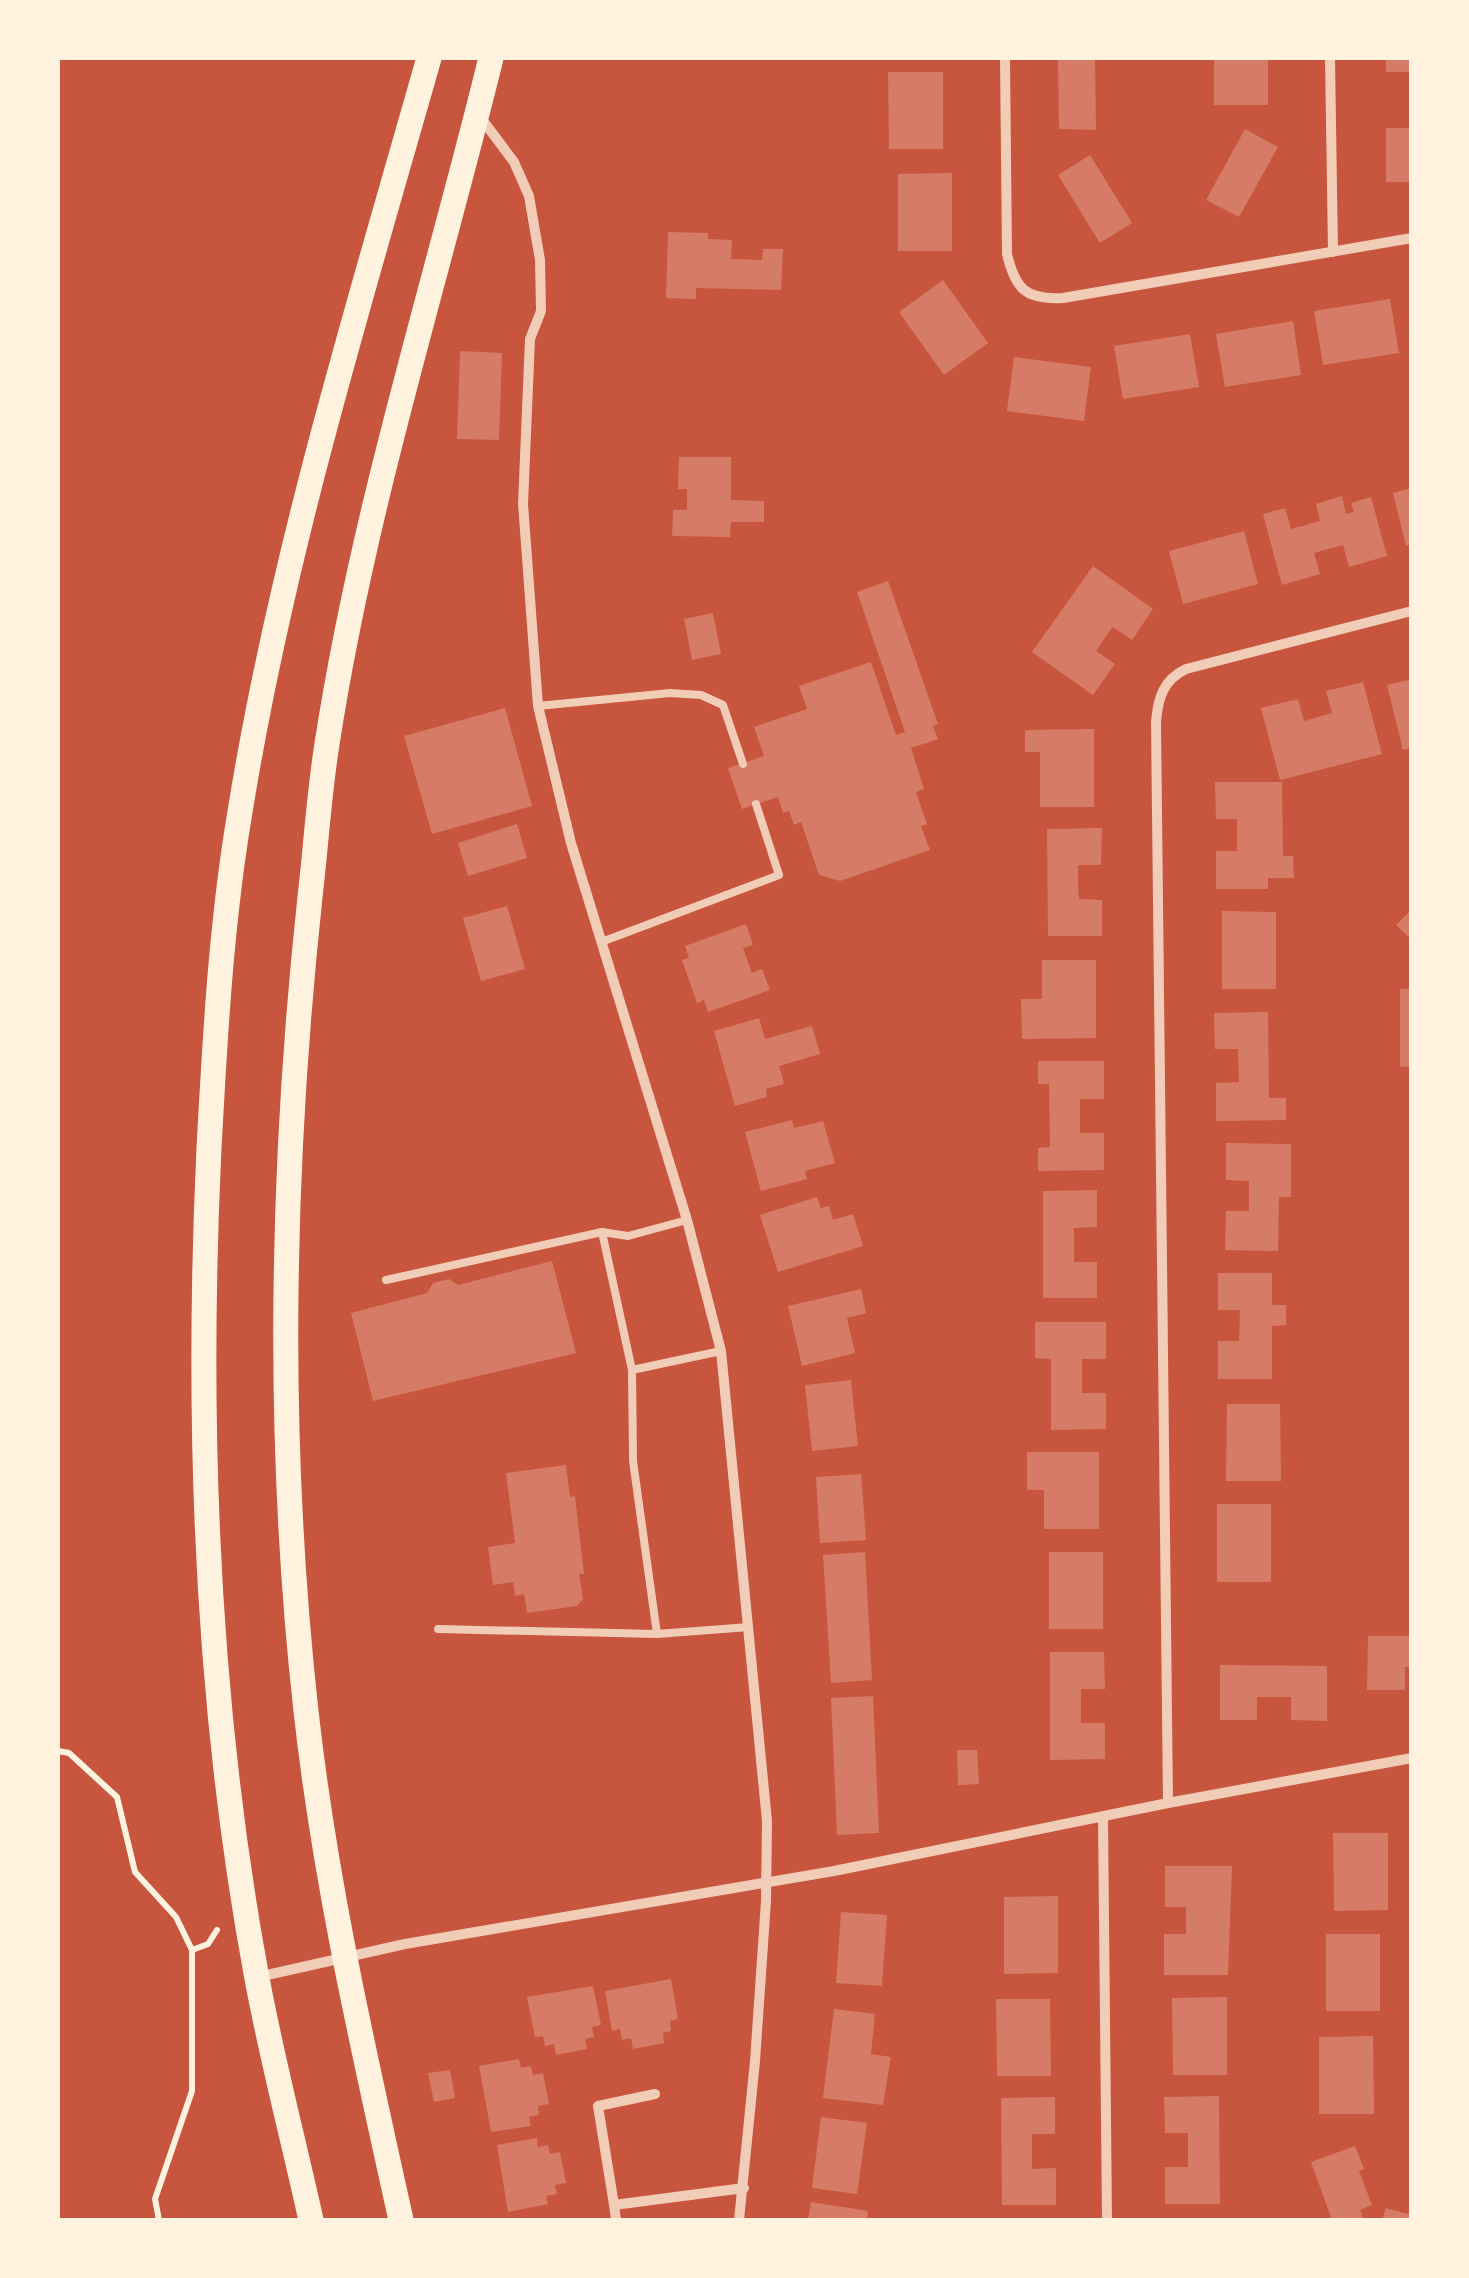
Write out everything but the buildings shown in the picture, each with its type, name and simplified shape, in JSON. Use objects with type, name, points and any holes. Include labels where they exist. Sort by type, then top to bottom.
[{"type":"main road","points":[[312,2220],[257,1977],[222,1722],[205,1483],[203,1284],[215,1030],[239,820],[281,606],[361,298],[429,58]]},
{"type":"main road","points":[[401,2220],[344,1956],[305,1708],[290,1505],[287,1189],[296,1024],[327,744],[364,557],[412,352],[492,58]]},
{"type":"street","points":[[1005,58],[1007,254],[1012,275],[1026,293],[1043,299],[1062,298],[1412,238]]},
{"type":"street","points":[[1330,58],[1333,252]]},
{"type":"street","points":[[478,113],[514,162],[536,224],[541,311],[530,338],[523,504],[538,706],[572,843],[687,1220],[721,1351],[767,1822],[767,1881],[739,2220]]},
{"type":"street","points":[[1168,1803],[1158,708],[1166,684],[1186,669],[1412,612]]},
{"type":"street","points":[[257,1977],[344,1956],[834,1871],[1412,1758]]},
{"type":"street","points":[[1103,1818],[1108,2220]]},
{"type":"street","points":[[616,2220],[598,2106],[655,2094]]},
{"type":"street","points":[[614,2205],[744,2188]]},
{"type":"lane","points":[[538,706],[670,693],[702,695],[723,704],[743,764]]},
{"type":"lane","points":[[604,941],[779,875],[756,804]]},
{"type":"lane","points":[[386,1280],[602,1232],[628,1236],[687,1220]]},
{"type":"lane","points":[[602,1232],[632,1370],[633,1461],[657,1634]]},
{"type":"lane","points":[[632,1370],[721,1351]]},
{"type":"lane","points":[[438,1628],[657,1634],[749,1627]]},
{"type":"path","points":[[58,1751],[70,1754],[117,1797],[134,1872],[176,1917],[192,1950],[192,2091],[155,2198],[159,2220]]},
{"type":"path","points":[[192,1950],[208,1944],[220,1925]]}]
